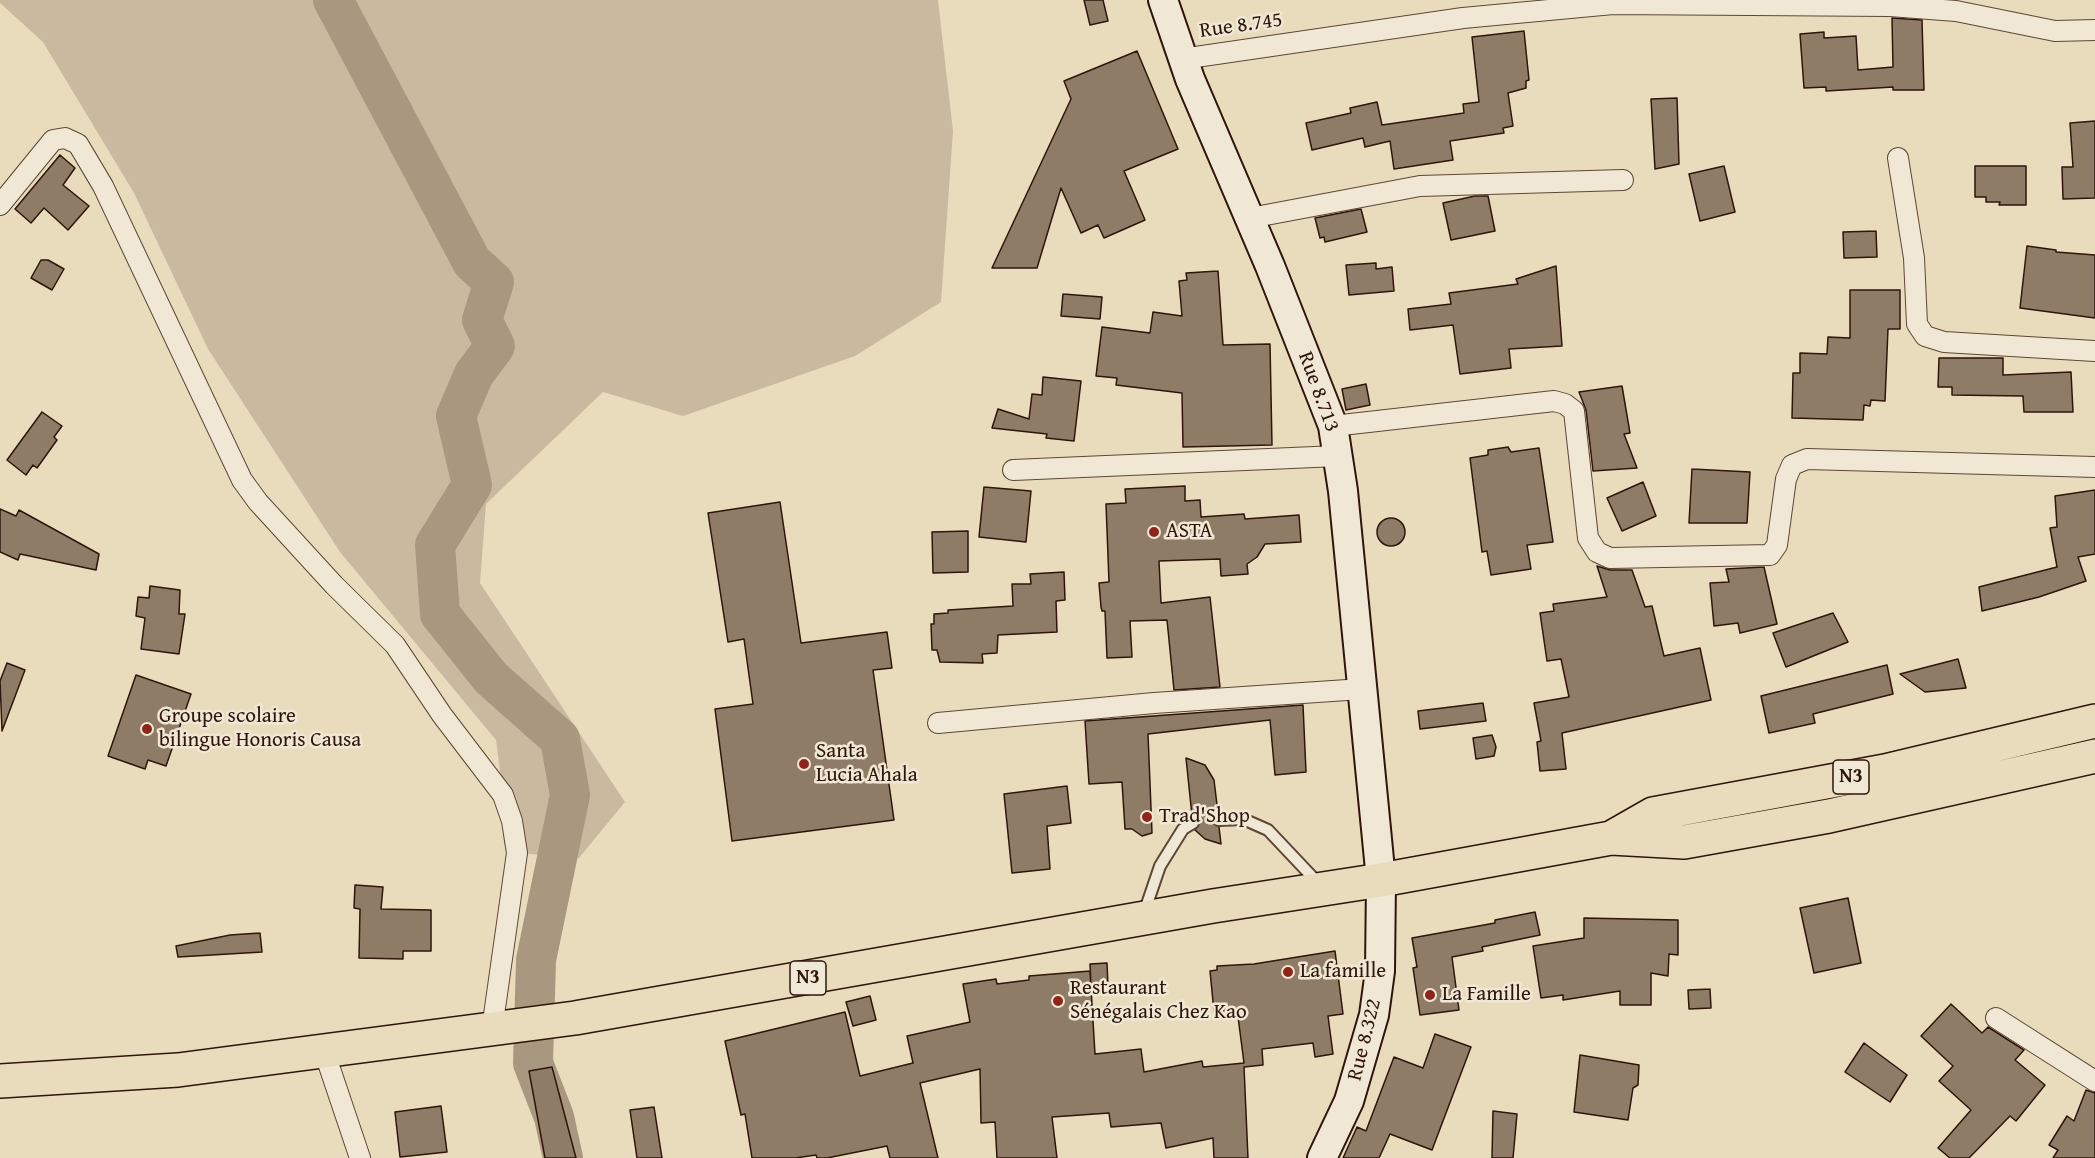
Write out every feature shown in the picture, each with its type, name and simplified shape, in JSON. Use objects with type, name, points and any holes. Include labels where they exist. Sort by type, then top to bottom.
[{"type":"highway","name":"N3","points":[[1611,838],[1653,814],[1885,771],[2095,721]]},
{"type":"highway","name":"N3","points":[[0,1081],[178,1070],[492,1029],[732,992],[1611,838],[1684,842],[1829,816],[2095,756]]},
{"type":"main road","name":"Rue 8.713","points":[[1163,0],[1182,59],[1250,218],[1333,426],[1338,456],[1381,880]]},
{"type":"main road","name":"Rue 8.322","points":[[1322,1158],[1349,1101],[1374,1015],[1380,971],[1381,880]]},
{"type":"street","name":"Rue 8.745","points":[[1182,59],[1463,18],[1613,4],[1940,5],[2055,31],[2095,30]]},
{"type":"street","points":[[0,205],[53,140],[65,138],[78,144],[103,186],[242,480],[258,502],[334,585],[394,645],[442,715],[503,795],[512,821],[517,853],[492,1029]]},
{"type":"street","points":[[1898,158],[1914,258],[1917,324],[1925,336],[1944,342],[2095,351]]},
{"type":"street","points":[[1250,218],[1420,186],[1623,180]]},
{"type":"street","points":[[1333,426],[1554,401],[1565,404],[1574,411],[1588,538],[1597,552],[1610,558],[1770,555],[1778,545],[1786,479],[1792,465],[1807,459],[2095,467]]},
{"type":"street","points":[[1013,470],[1338,456]]},
{"type":"street","points":[[938,723],[1154,703],[1362,689]]},
{"type":"street","points":[[1996,1018],[2095,1081]]},
{"type":"street","points":[[324,1051],[360,1158]]},
{"type":"lane","points":[[1219,820],[1242,819],[1268,830],[1285,845],[1323,889]]},
{"type":"lane","points":[[1142,919],[1160,866],[1184,829],[1193,823]]},
{"type":"shaded area","points":[[0,0],[938,0],[953,131],[941,302],[855,356],[683,416],[603,392],[486,504],[480,583],[625,802],[579,858],[517,853],[503,795],[496,740],[340,552],[208,349],[134,193],[43,42],[0,3]]},
{"type":"building","points":[[1084,0],[1103,0],[1108,21],[1090,25]]},
{"type":"building","points":[[1892,18],[1922,20],[1924,90],[1893,90],[1893,87],[1826,91],[1826,87],[1804,88],[1800,34],[1824,32],[1824,38],[1856,36],[1858,70],[1893,67]]},
{"type":"building","points":[[1524,31],[1529,80],[1526,81],[1526,88],[1508,93],[1513,126],[1503,128],[1504,133],[1450,141],[1453,160],[1394,169],[1390,141],[1365,147],[1363,138],[1312,150],[1306,123],[1351,113],[1350,108],[1377,102],[1382,125],[1464,113],[1463,104],[1479,102],[1472,37]]},
{"type":"building","points":[[1137,51],[1178,149],[1124,171],[1145,220],[1104,238],[1098,225],[1081,233],[1061,188],[1037,268],[992,268],[1071,99],[1064,81]]},
{"type":"building","points":[[1677,98],[1679,164],[1655,169],[1651,99]]},
{"type":"building","points":[[2095,121],[2095,198],[2063,199],[2062,167],[2073,167],[2070,123]]},
{"type":"building","points":[[60,155],[75,168],[63,185],[89,206],[68,230],[44,208],[31,223],[15,209]]},
{"type":"building","points":[[1724,166],[1735,212],[1700,221],[1689,174]]},
{"type":"building","points":[[1975,166],[2026,166],[2026,205],[1999,205],[2000,202],[1986,202],[1986,197],[1975,197]]},
{"type":"building","points":[[1475,196],[1488,196],[1495,231],[1451,240],[1443,203]]},
{"type":"building","points":[[1361,209],[1367,232],[1325,242],[1324,237],[1320,238],[1315,218]]},
{"type":"building","points":[[1876,231],[1877,257],[1844,258],[1843,232]]},
{"type":"building","points":[[2027,246],[2056,250],[2056,252],[2095,255],[2095,318],[2020,308]]},
{"type":"building","points":[[41,260],[48,260],[64,269],[52,290],[31,278]]},
{"type":"building","points":[[1376,263],[1376,269],[1392,267],[1394,291],[1349,295],[1346,265]]},
{"type":"building","points":[[1556,266],[1562,346],[1509,349],[1511,368],[1460,374],[1453,325],[1410,330],[1408,309],[1451,304],[1449,293],[1518,284],[1516,279]]},
{"type":"building","points":[[1218,271],[1223,345],[1270,344],[1272,445],[1183,447],[1182,393],[1116,385],[1117,378],[1096,376],[1102,327],[1150,333],[1153,312],[1182,316],[1179,281],[1187,280],[1186,273]]},
{"type":"building","points":[[1850,290],[1900,290],[1900,329],[1888,329],[1885,401],[1871,400],[1870,406],[1864,405],[1863,420],[1792,418],[1793,373],[1800,373],[1800,353],[1827,354],[1828,337],[1850,338]]},
{"type":"building","points":[[1063,294],[1102,297],[1100,319],[1061,316]]},
{"type":"building","points":[[1939,358],[2003,358],[2003,375],[2071,372],[2073,412],[2024,412],[2023,396],[1952,395],[1952,387],[1938,387]]},
{"type":"building","points":[[1043,377],[1081,381],[1074,441],[1046,438],[1047,434],[992,428],[998,409],[1029,419],[1032,394],[1042,395]]},
{"type":"building","points":[[1366,384],[1370,405],[1346,410],[1342,389]]},
{"type":"building","points":[[1622,386],[1630,433],[1624,434],[1637,468],[1593,471],[1586,410],[1579,392]]},
{"type":"building","points":[[42,412],[62,426],[54,437],[57,440],[37,468],[33,465],[26,475],[7,460]]},
{"type":"building","points":[[1508,447],[1511,452],[1539,448],[1553,542],[1527,545],[1531,569],[1491,575],[1487,551],[1482,552],[1470,458],[1488,455],[1488,450]]},
{"type":"building","points":[[1692,469],[1750,472],[1747,523],[1689,523]]},
{"type":"building","points":[[1643,482],[1656,516],[1622,531],[1607,498]]},
{"type":"building","points":[[1185,486],[1185,501],[1200,500],[1201,517],[1244,514],[1245,519],[1299,515],[1301,542],[1265,544],[1257,557],[1247,564],[1248,574],[1221,576],[1220,559],[1159,561],[1161,603],[1210,597],[1220,687],[1174,690],[1167,620],[1130,621],[1132,657],[1107,658],[1105,611],[1102,611],[1101,607],[1099,583],[1109,582],[1106,504],[1126,503],[1125,489]]},
{"type":"building","points":[[984,487],[1031,491],[1026,542],[979,537]]},
{"type":"building","points":[[2095,490],[2095,554],[2078,557],[2086,581],[2039,597],[1982,611],[1979,587],[2057,567],[2050,528],[2057,527],[2055,496]]},
{"type":"building","name":"Santa Lucia Ahala","points":[[780,502],[801,643],[887,632],[892,668],[873,670],[894,820],[732,841],[715,709],[753,704],[744,639],[728,642],[708,513]]},
{"type":"building","points":[[0,509],[16,516],[19,510],[99,554],[96,570],[20,554],[18,560],[0,552]]},
{"type":"building","points":[[1391,518],[1401,522],[1405,532],[1401,542],[1391,546],[1381,542],[1377,532],[1381,522]]},
{"type":"building","points":[[968,531],[968,572],[933,573],[932,532]]},
{"type":"building","points":[[1597,566],[1610,570],[1632,570],[1645,607],[1652,606],[1664,656],[1700,648],[1711,700],[1562,733],[1566,769],[1540,771],[1537,742],[1541,741],[1534,703],[1569,697],[1561,659],[1547,661],[1540,613],[1554,611],[1553,604],[1607,597]]},
{"type":"building","points":[[1764,567],[1777,624],[1740,633],[1738,623],[1714,626],[1710,583],[1729,582],[1726,569]]},
{"type":"building","points":[[1064,572],[1065,600],[1056,601],[1057,632],[998,635],[997,653],[982,654],[983,663],[940,662],[937,650],[932,650],[931,624],[934,624],[934,614],[948,613],[948,610],[1013,606],[1012,584],[1031,584],[1030,574]]},
{"type":"building","points":[[150,586],[180,590],[179,614],[185,614],[179,654],[141,649],[145,618],[136,616],[138,597],[149,598]]},
{"type":"building","points":[[1833,613],[1848,642],[1786,667],[1773,633]]},
{"type":"building","points":[[1958,659],[1966,688],[1925,692],[1900,674]]},
{"type":"building","points":[[7,663],[25,670],[2,731],[0,681]]},
{"type":"building","points":[[1887,665],[1893,694],[1813,714],[1815,723],[1769,733],[1761,696]]},
{"type":"building","points":[[136,675],[191,694],[166,766],[148,760],[145,769],[108,756]]},
{"type":"building","points":[[1483,703],[1486,721],[1420,729],[1418,711]]},
{"type":"building","points":[[1303,705],[1306,772],[1275,775],[1270,720],[1148,734],[1152,833],[1142,836],[1132,829],[1125,829],[1122,782],[1089,784],[1085,721]]},
{"type":"building","points":[[1492,735],[1496,747],[1494,756],[1476,759],[1473,738]]},
{"type":"building","points":[[1186,758],[1205,765],[1214,780],[1218,813],[1212,821],[1219,827],[1221,844],[1205,839],[1195,830],[1200,822],[1197,817],[1192,816]]},
{"type":"building","points":[[1067,786],[1071,823],[1047,826],[1050,869],[1012,873],[1004,794]]},
{"type":"building","points":[[355,885],[383,887],[381,909],[431,910],[431,951],[403,951],[403,959],[359,958],[360,909],[354,908]]},
{"type":"building","points":[[1848,898],[1861,963],[1814,973],[1800,908]]},
{"type":"building","points":[[1535,912],[1540,935],[1482,947],[1483,951],[1452,957],[1459,1010],[1420,1015],[1413,968],[1417,967],[1412,938],[1495,923],[1495,920]]},
{"type":"building","points":[[1584,918],[1678,920],[1678,955],[1669,954],[1668,976],[1651,973],[1651,1005],[1620,1005],[1620,991],[1563,1000],[1563,995],[1541,998],[1533,946],[1584,938]]},
{"type":"building","points":[[260,933],[262,952],[178,957],[176,946],[230,935]]},
{"type":"building","points":[[1335,951],[1343,1014],[1328,1016],[1333,1054],[1315,1057],[1313,1043],[1262,1049],[1263,1065],[1244,1067],[1248,1158],[1214,1158],[1213,1138],[1166,1148],[1161,1123],[1111,1127],[1109,1113],[1052,1117],[1057,1158],[997,1158],[995,1122],[981,1123],[980,1069],[920,1083],[938,1158],[890,1158],[887,1146],[827,1158],[817,1158],[816,1155],[795,1158],[752,1158],[745,1114],[741,1115],[725,1041],[845,1012],[860,1076],[913,1063],[907,1036],[970,1022],[963,984],[996,979],[997,984],[1029,980],[1029,976],[1090,971],[1095,1054],[1141,1049],[1144,1072],[1202,1061],[1203,1067],[1244,1063],[1237,1009],[1214,1012],[1210,971],[1217,970],[1217,966],[1254,964]]},
{"type":"building","points":[[1107,963],[1108,986],[1091,987],[1090,964]]},
{"type":"building","points":[[1710,989],[1711,1008],[1689,1009],[1688,990]]},
{"type":"building","points":[[870,996],[876,1020],[853,1026],[846,1002]]},
{"type":"building","points":[[1951,1004],[1982,1033],[1988,1027],[2024,1050],[2015,1060],[2045,1085],[2016,1121],[2010,1116],[1969,1158],[1950,1158],[1938,1148],[1971,1110],[1939,1081],[1953,1066],[1921,1036]]},
{"type":"building","points":[[1435,1034],[1471,1047],[1432,1150],[1390,1134],[1379,1158],[1343,1158],[1357,1127],[1366,1131],[1394,1057],[1423,1068]]},
{"type":"building","points":[[1864,1043],[1907,1075],[1890,1102],[1845,1072]]},
{"type":"building","points":[[1580,1055],[1639,1065],[1638,1085],[1633,1088],[1628,1120],[1574,1112]]},
{"type":"building","points":[[552,1067],[576,1158],[545,1158],[529,1071]]},
{"type":"building","points":[[2086,1090],[2095,1093],[2095,1158],[2053,1158],[2058,1150],[2049,1145],[2067,1116],[2074,1121]]},
{"type":"building","points":[[441,1106],[447,1152],[400,1157],[395,1112]]},
{"type":"building","points":[[654,1107],[662,1158],[637,1158],[630,1110]]},
{"type":"building","points":[[1493,1111],[1517,1114],[1513,1158],[1492,1158]]},
{"type":"waterway","points":[[333,0],[472,262],[494,282],[482,320],[495,346],[474,374],[456,416],[472,485],[435,545],[440,614],[491,678],[560,739],[570,795],[536,960],[533,1063],[554,1117],[563,1158]]},
{"type":"place","name":"ASTA","points":[[1154,532]]},
{"type":"place","name":"Groupe scolaire bilingue Honoris Causa","points":[[147,729]]},
{"type":"place","name":"Santa Lucia Ahala","points":[[804,764]]},
{"type":"place","name":"Trad'Shop","points":[[1147,817]]},
{"type":"place","name":"La famille","points":[[1288,972]]},
{"type":"place","name":"La Famille","points":[[1430,995]]},
{"type":"place","name":"Restaurant Sénégalais Chez Kao","points":[[1058,1001]]}]
